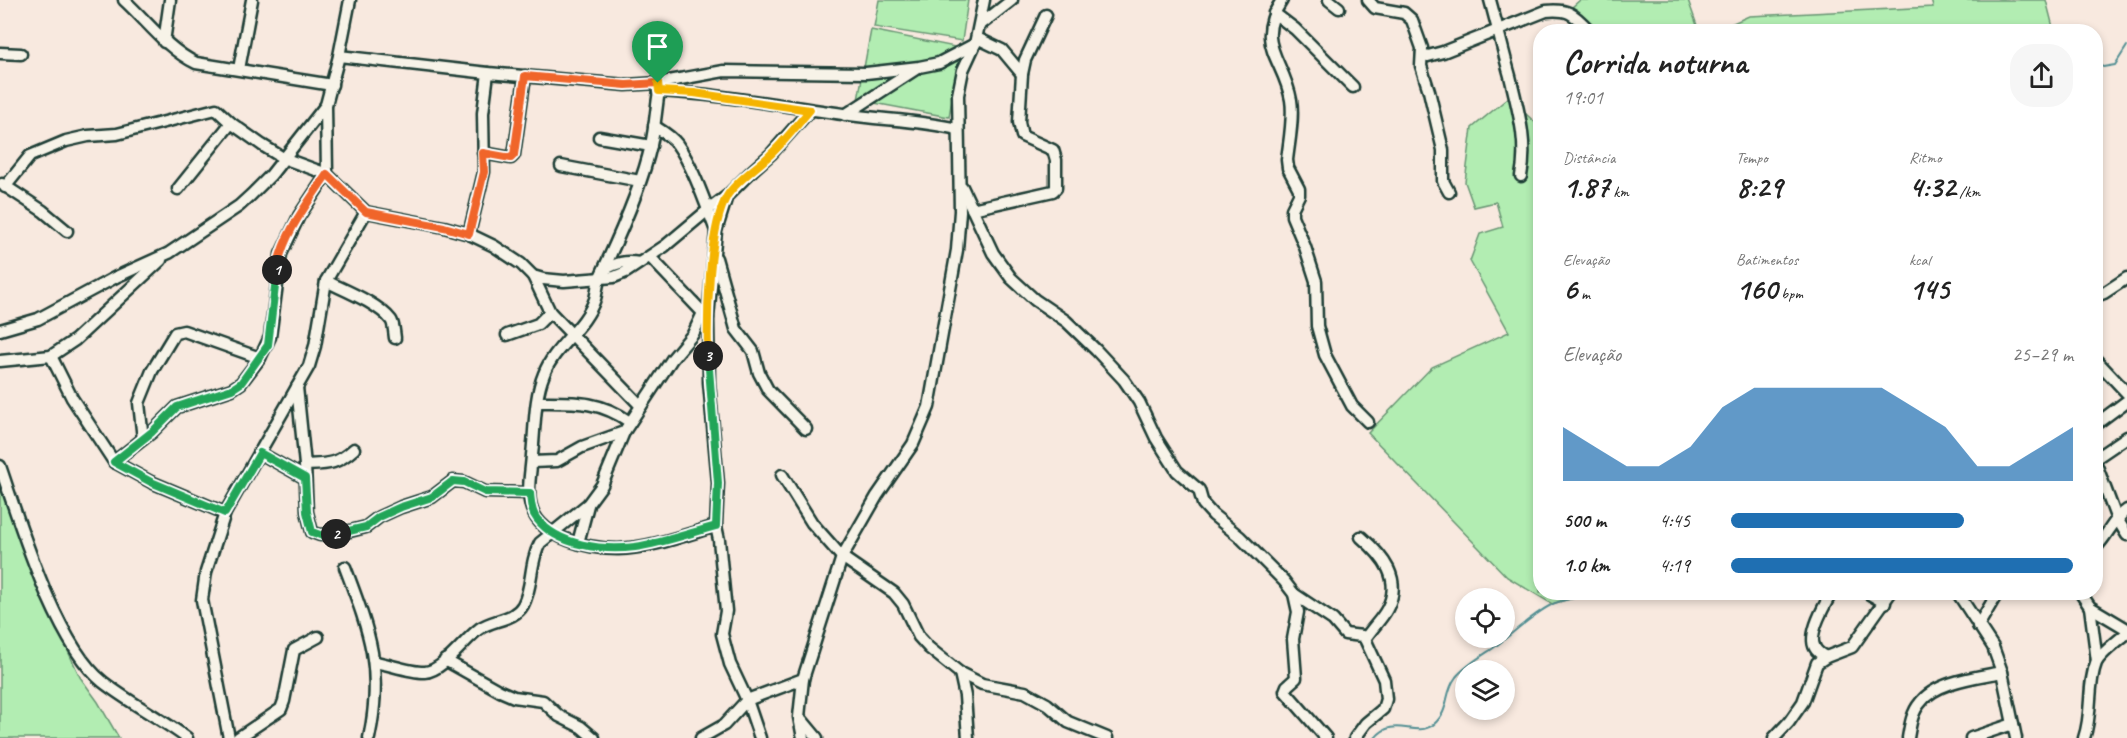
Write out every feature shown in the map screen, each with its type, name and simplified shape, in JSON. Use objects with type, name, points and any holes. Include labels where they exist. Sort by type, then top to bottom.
[{"type":"street","points":[[124,0],[144,18],[164,42],[185,58],[196,63],[332,85]]},
{"type":"street","points":[[164,42],[170,0]]},
{"type":"street","points":[[239,69],[252,0]]},
{"type":"street","points":[[114,462],[152,432],[177,407],[232,389],[241,383],[260,358],[270,337],[281,254],[299,216],[327,174],[326,105],[350,0]]},
{"type":"street","points":[[803,738],[800,717],[803,679],[843,557],[877,496],[913,444],[929,406],[957,250],[960,181],[958,95],[963,70],[976,40],[984,0]]},
{"type":"street","points":[[980,25],[1012,0]]},
{"type":"street","points":[[1282,0],[1274,13],[1270,31],[1271,47],[1292,102],[1287,160],[1288,168],[1299,189],[1292,216],[1316,281],[1317,326],[1325,355],[1352,406],[1368,422]]},
{"type":"street","points":[[1329,0],[1339,8]]},
{"type":"street","points":[[1368,0],[1375,8],[1409,16],[1422,48],[1421,66],[1443,150],[1442,176],[1449,192]]},
{"type":"street","points":[[1490,0],[1524,142],[1521,177]]},
{"type":"street","points":[[1422,54],[1428,56],[1443,52],[1546,11],[1570,12],[1584,24]]},
{"type":"street","points":[[1274,13],[1295,29],[1353,87]]},
{"type":"street","points":[[972,208],[1053,191],[1056,188],[1056,160],[1053,150],[1027,140],[1020,132],[1019,122],[1025,60],[1046,15]]},
{"type":"street","points":[[976,40],[1002,51],[1022,74]]},
{"type":"street","points":[[658,87],[698,74],[724,71],[866,73],[919,68],[939,63],[976,40]]},
{"type":"street","points":[[0,53],[21,54]]},
{"type":"street","points":[[339,56],[488,73],[658,87],[845,115],[928,122],[957,129]]},
{"type":"street","points":[[845,115],[919,68]]},
{"type":"street","points":[[469,234],[484,172],[483,113],[488,73]]},
{"type":"street","points":[[483,153],[511,158],[514,155],[525,76]]},
{"type":"street","points":[[658,87],[651,146],[595,299],[587,316],[553,355],[543,376],[532,462],[531,508],[536,518],[551,532],[578,543],[618,549],[639,546],[716,526]]},
{"type":"street","points":[[0,361],[51,356],[75,340],[169,253],[239,206],[271,175],[326,105]]},
{"type":"street","points":[[67,231],[43,211],[3,185],[30,156],[66,141],[88,136],[117,134],[216,109],[231,123],[283,158],[327,174],[366,212],[469,234],[494,246],[521,264],[533,276],[550,312],[641,406]]},
{"type":"street","points":[[533,276],[564,281],[602,275],[614,277],[650,257],[728,196],[771,154],[810,110]]},
{"type":"street","points":[[178,189],[231,123]]},
{"type":"street","points":[[654,126],[667,134],[685,157],[716,231]]},
{"type":"street","points":[[598,136],[651,146]]},
{"type":"street","points":[[561,166],[640,181]]},
{"type":"street","points":[[960,181],[993,253],[1011,278],[1035,300],[1066,321],[1124,380],[1139,402],[1156,438],[1178,471],[1199,490],[1203,504],[1255,551],[1294,594],[1333,620],[1345,634],[1362,636],[1365,639],[1384,680],[1386,699],[1383,709],[1366,723],[1355,738]]},
{"type":"street","points":[[728,196],[716,231],[705,316],[718,483],[716,526],[726,611],[722,634],[730,664],[747,700],[760,738]]},
{"type":"street","points":[[229,738],[202,600],[206,572],[225,513],[309,366],[315,346],[326,281],[366,212]]},
{"type":"street","points":[[714,249],[736,329],[753,351],[759,373],[768,390],[806,429]]},
{"type":"street","points":[[0,330],[38,319],[116,277],[169,253]]},
{"type":"street","points":[[650,257],[705,316]]},
{"type":"street","points":[[2103,293],[2127,278]]},
{"type":"street","points":[[326,281],[371,304],[384,314],[392,321],[395,338]]},
{"type":"street","points":[[507,335],[538,324],[550,312]]},
{"type":"street","points":[[375,662],[425,672],[445,660],[479,628],[509,616],[521,608],[525,600],[535,552],[540,543],[588,504],[608,474],[630,422],[672,359],[705,316]]},
{"type":"street","points":[[143,439],[139,403],[152,371],[175,333],[184,331],[260,358]]},
{"type":"street","points":[[51,356],[72,398],[114,462],[151,482],[225,513]]},
{"type":"street","points":[[2103,367],[2127,393]]},
{"type":"street","points":[[297,387],[307,512],[312,532],[320,535],[342,533],[366,527],[379,517],[432,497],[453,481],[464,482],[485,492],[530,493]]},
{"type":"street","points":[[2103,419],[2127,401]]},
{"type":"street","points":[[538,402],[586,404],[614,411],[630,422]]},
{"type":"street","points":[[532,462],[557,461],[582,447],[624,432]]},
{"type":"street","points":[[2103,453],[2127,437]]},
{"type":"street","points":[[305,465],[332,464],[354,449]]},
{"type":"street","points":[[260,453],[305,478]]},
{"type":"street","points":[[0,466],[50,603],[79,656],[102,682],[187,738]]},
{"type":"street","points":[[782,476],[812,523],[843,557],[894,593],[903,604],[919,637],[960,673],[982,684],[1025,692],[1047,704],[1083,733],[1107,738]]},
{"type":"street","points":[[2103,483],[2116,517],[2127,535]]},
{"type":"street","points":[[578,543],[588,504]]},
{"type":"street","points":[[2103,539],[2111,529],[2116,517],[2127,510]]},
{"type":"street","points":[[1361,537],[1375,548],[1387,563],[1394,590],[1388,608],[1365,639]]},
{"type":"street","points":[[345,567],[364,619],[375,662],[376,685],[372,737]]},
{"type":"street","points":[[1294,594],[1298,612],[1293,639],[1296,678],[1285,691],[1326,738]]},
{"type":"street","points":[[1826,657],[1816,650],[1813,644],[1821,614],[1828,600]]},
{"type":"street","points":[[1880,600],[1885,603]]},
{"type":"street","points":[[1774,738],[1790,722],[1803,702],[1815,667],[1826,657],[1852,647],[1887,600]]},
{"type":"street","points":[[1962,600],[1993,647],[2002,672],[2016,738]]},
{"type":"street","points":[[1978,626],[1993,600]]},
{"type":"street","points":[[2085,600],[2090,607],[2127,631],[2097,661]]},
{"type":"street","points":[[2084,738],[2090,723],[2091,692],[2097,661],[2090,607]]},
{"type":"street","points":[[238,738],[280,709],[284,701],[294,650],[318,637]]},
{"type":"street","points":[[445,660],[508,695],[543,701],[559,716],[594,738]]},
{"type":"street","points":[[1908,738],[1911,722],[1920,702],[1936,690],[1961,680],[2002,672]]},
{"type":"street","points":[[960,673],[965,696],[968,738]]},
{"type":"street","points":[[701,738],[724,725],[747,700],[803,679]]},
{"type":"street","points":[[800,717],[817,738]]},
{"type":"street","points":[[1971,738],[2013,724]]},
{"type":"green space","points":[[879,0],[968,0],[962,41],[874,27]]},
{"type":"green space","points":[[1580,0],[1688,0],[1697,24],[1580,24],[1570,9]]},
{"type":"green space","points":[[1931,0],[2046,0],[2052,24],[1731,24],[1749,16],[1933,7]]},
{"type":"green space","points":[[871,30],[960,48],[949,117],[858,100]]},
{"type":"green space","points":[[1508,98],[1533,120],[1533,593],[1507,577],[1368,433],[1432,367],[1509,332],[1470,261],[1480,234],[1503,227],[1496,202],[1474,207],[1465,182],[1472,128]]},
{"type":"green space","points":[[0,478],[44,599],[80,677],[119,738],[0,738]]},
{"type":"green space","points":[[1545,600],[1566,600],[1552,604]]},
{"type":"waterway","points":[[2103,67],[2115,65],[2127,46]]},
{"type":"waterway","points":[[1375,738],[1389,728],[1419,729],[1433,725],[1445,708],[1452,683],[1464,669],[1543,609],[1566,600]]},
{"type":"route","points":[[525,76],[626,85],[658,83],[659,91],[694,93],[810,110],[771,154],[728,196],[716,231],[708,318],[709,382],[716,439],[718,483],[716,526],[639,546],[618,549],[578,543],[551,532],[536,518],[531,508],[530,493],[485,492],[458,480],[453,481],[432,497],[379,517],[366,527],[320,535],[312,532],[310,528],[305,478],[260,453],[225,513],[151,482],[114,462],[152,432],[177,407],[214,396],[241,383],[260,358],[270,337],[278,261],[299,216],[327,174],[366,212],[469,234],[484,172],[483,153],[511,158],[514,155],[525,76]]}]
